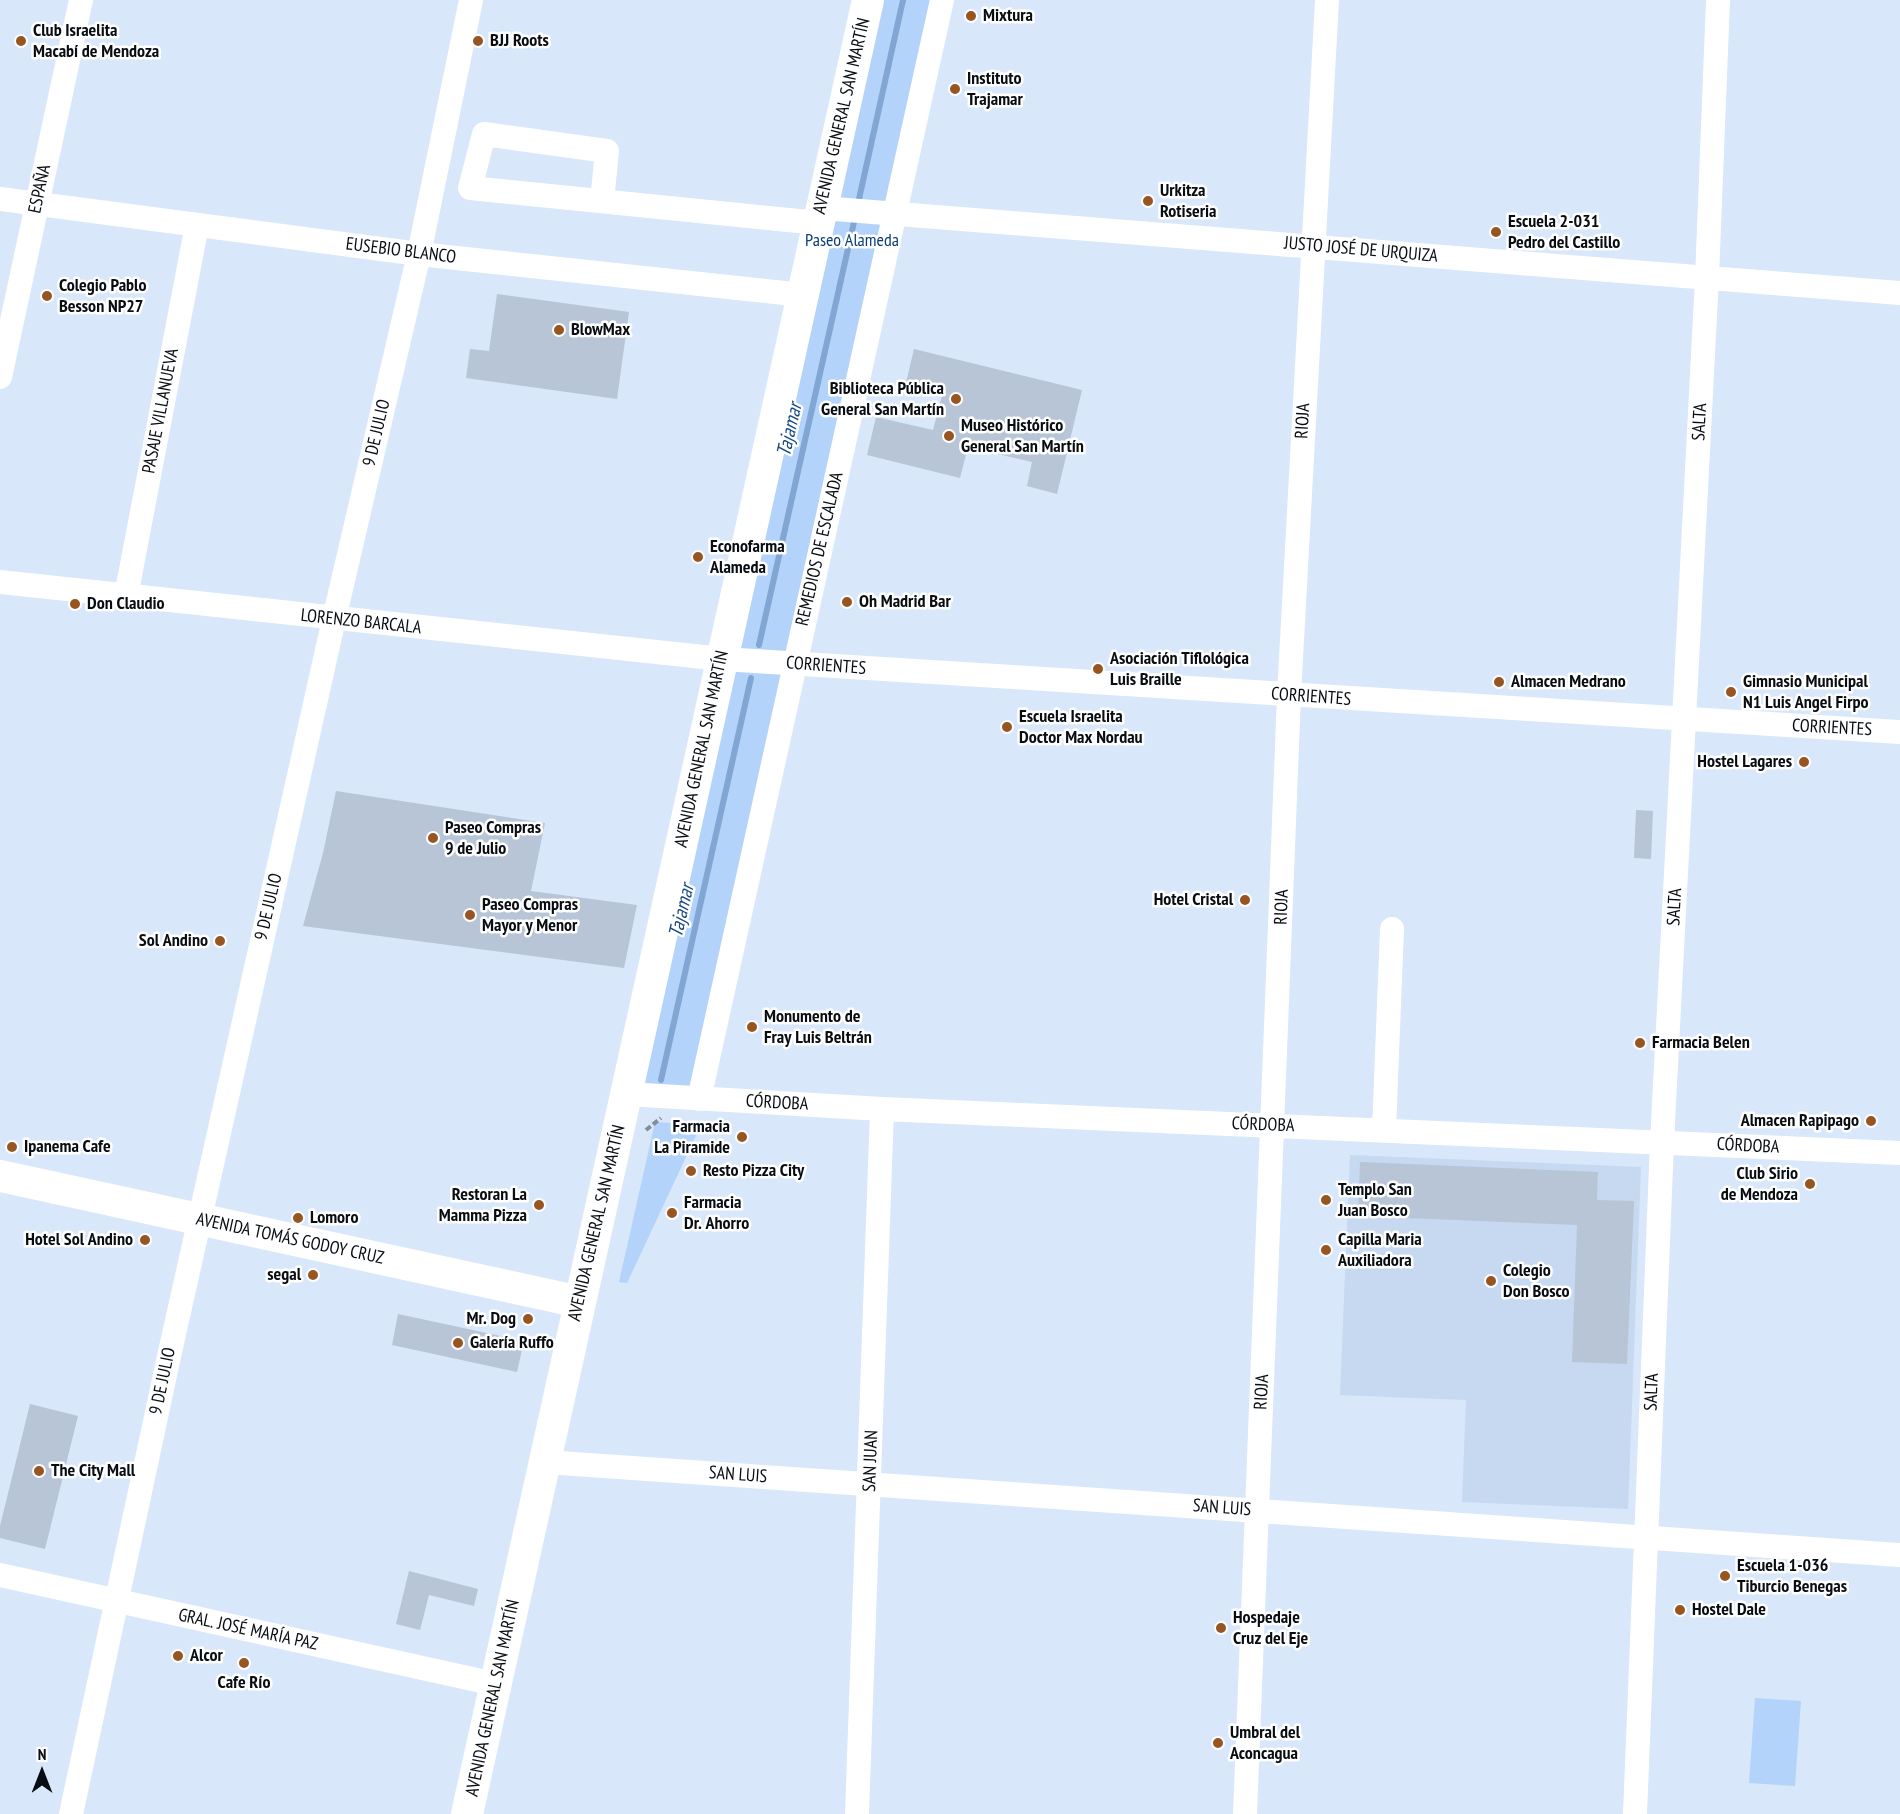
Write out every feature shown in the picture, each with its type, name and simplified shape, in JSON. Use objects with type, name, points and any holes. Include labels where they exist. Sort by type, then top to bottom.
[{"type":"main road","name":"AVENIDA GENERAL SAN MARTÍN","points":[[467,1814],[868,0]]},
{"type":"main road","name":"AVENIDA TOMÁS GODOY CRUZ","points":[[0,1176],[580,1302]]},
{"type":"street","name":"ESPAÑA","points":[[0,377],[81,0]]},
{"type":"street","name":"9 DE JULIO","points":[[70,1814],[333,619],[418,254],[471,0]]},
{"type":"street","name":"REMEDIOS DE ESCALADA","points":[[699,1099],[942,0]]},
{"type":"street","name":"RIOJA","points":[[1245,1814],[1274,1125],[1289,695],[1327,0]]},
{"type":"street","name":"SALTA","points":[[1635,1814],[1662,1142],[1707,278],[1718,0]]},
{"type":"street","name":"JUSTO JOSÉ DE URQUIZA","points":[[602,201],[607,151],[484,134],[470,188],[602,201],[820,215],[895,214],[1900,292]]},
{"type":"street","name":"EUSEBIO BLANCO","points":[[0,199],[418,254],[803,295]]},
{"type":"street","name":"PASAJE VILLANUEVA","points":[[126,596],[197,225]]},
{"type":"street","name":"LORENZO BARCALA","points":[[0,582],[722,659]]},
{"type":"street","name":"CORRIENTES","points":[[722,659],[1900,732]]},
{"type":"street","points":[[1384,1130],[1392,929]]},
{"type":"street","name":"CÓRDOBA","points":[[626,1094],[882,1109],[1900,1153]]},
{"type":"street","name":"SAN JUAN","points":[[857,1814],[871,1484],[882,1109]]},
{"type":"street","name":"SAN LUIS","points":[[545,1462],[1900,1555]]},
{"type":"street","name":"GRAL. JOSÉ MARÍA PAZ","points":[[0,1575],[495,1684]]},
{"type":"shaded area","name":"Colegio Don Bosco","points":[[1350,1155],[1641,1167],[1628,1509],[1462,1502],[1466,1400],[1340,1395]]},
{"type":"green space","name":"Paseo Alameda","points":[[868,0],[942,0],[699,1099],[626,1094]]},
{"type":"green space","points":[[655,1122],[701,1125],[627,1283],[619,1282]]},
{"type":"green space","points":[[1755,1698],[1801,1701],[1795,1786],[1749,1783]]},
{"type":"building","name":"BlowMax","points":[[497,294],[629,312],[617,399],[466,378],[470,349],[489,351]]},
{"type":"building","points":[[914,349],[1082,390],[1057,494],[1027,486],[1032,462],[968,447],[960,478],[867,455],[876,417],[933,430],[943,392],[906,383]]},
{"type":"building","points":[[336,791],[545,823],[531,891],[637,905],[624,968],[303,926],[323,853]]},
{"type":"building","points":[[1636,810],[1653,811],[1651,859],[1634,858]]},
{"type":"building","points":[[1360,1162],[1598,1172],[1597,1200],[1634,1201],[1627,1364],[1572,1362],[1577,1225],[1358,1216]]},
{"type":"building","name":"Galería Ruffo","points":[[398,1314],[524,1341],[517,1372],[392,1345]]},
{"type":"building","name":"The City Mall","points":[[30,1404],[78,1416],[45,1549],[0,1538],[0,1526]]},
{"type":"building","points":[[409,1571],[478,1589],[474,1606],[429,1595],[420,1630],[396,1624]]},
{"type":"waterway","name":"Tajamar","points":[[859,199],[903,0]]},
{"type":"waterway","name":"Tajamar","points":[[759,645],[854,222]]},
{"type":"waterway","name":"Tajamar","points":[[661,1080],[751,678]]},
{"type":"place","name":"Mixtura","points":[[971,16]]},
{"type":"place","name":"Club Israelita Macabí de Mendoza","points":[[21,41]]},
{"type":"place","name":"BJJ Roots","points":[[478,41]]},
{"type":"place","name":"Instituto Trajamar","points":[[955,89]]},
{"type":"place","name":"Urkitza Rotiseria","points":[[1148,201]]},
{"type":"place","name":"Escuela 2-031 Pedro del Castillo","points":[[1496,232]]},
{"type":"place","name":"Colegio Pablo Besson NP27","points":[[47,296]]},
{"type":"place","name":"BlowMax","points":[[559,330]]},
{"type":"place","name":"Biblioteca Pública General San Martín","points":[[956,399]]},
{"type":"place","name":"Museo Histórico General San Martín","points":[[949,436]]},
{"type":"place","name":"Econofarma Alameda","points":[[698,557]]},
{"type":"place","name":"Oh Madrid Bar","points":[[847,602]]},
{"type":"place","name":"Don Claudio","points":[[75,604]]},
{"type":"place","name":"Asociación Tiflológica Luis Braille","points":[[1098,669]]},
{"type":"place","name":"Almacen Medrano","points":[[1499,682]]},
{"type":"place","name":"Gimnasio Municipal N1 Luis Angel Firpo","points":[[1731,692]]},
{"type":"place","name":"Escuela Israelita Doctor Max Nordau","points":[[1007,727]]},
{"type":"place","name":"Hostel Lagares","points":[[1804,762]]},
{"type":"place","name":"Paseo Compras 9 de Julio","points":[[433,838]]},
{"type":"place","name":"Hotel Cristal","points":[[1245,900]]},
{"type":"place","name":"Paseo Compras Mayor y Menor","points":[[470,915]]},
{"type":"place","name":"Sol Andino","points":[[220,941]]},
{"type":"place","name":"Monumento de Fray Luis Beltrán","points":[[752,1027]]},
{"type":"place","name":"Farmacia Belen","points":[[1640,1043]]},
{"type":"place","name":"Almacen Rapipago","points":[[1871,1121]]},
{"type":"place","name":"Farmacia La Piramide","points":[[742,1137]]},
{"type":"place","name":"Ipanema Cafe","points":[[12,1147]]},
{"type":"place","name":"Resto Pizza City","points":[[691,1171]]},
{"type":"place","name":"Club Sirio de Mendoza","points":[[1810,1184]]},
{"type":"place","name":"Templo San Juan Bosco","points":[[1326,1200]]},
{"type":"place","name":"Restoran La Mamma Pizza","points":[[539,1205]]},
{"type":"place","name":"Farmacia Dr. Ahorro","points":[[672,1213]]},
{"type":"place","name":"Lomoro","points":[[298,1218]]},
{"type":"place","name":"Hotel Sol Andino","points":[[145,1240]]},
{"type":"place","name":"Capilla Maria Auxiliadora","points":[[1326,1250]]},
{"type":"place","name":"segal","points":[[313,1275]]},
{"type":"place","name":"Colegio Don Bosco","points":[[1491,1281]]},
{"type":"place","name":"Mr. Dog","points":[[528,1319]]},
{"type":"place","name":"Galería Ruffo","points":[[458,1343]]},
{"type":"place","name":"The City Mall","points":[[39,1471]]},
{"type":"place","name":"Escuela 1-036 Tiburcio Benegas","points":[[1725,1576]]},
{"type":"place","name":"Hostel Dale","points":[[1680,1610]]},
{"type":"place","name":"Hospedaje Cruz del Eje","points":[[1221,1628]]},
{"type":"place","name":"Alcor","points":[[178,1656]]},
{"type":"place","name":"Cafe Río","points":[[244,1663]]},
{"type":"place","name":"Umbral del Aconcagua","points":[[1218,1743]]}]
